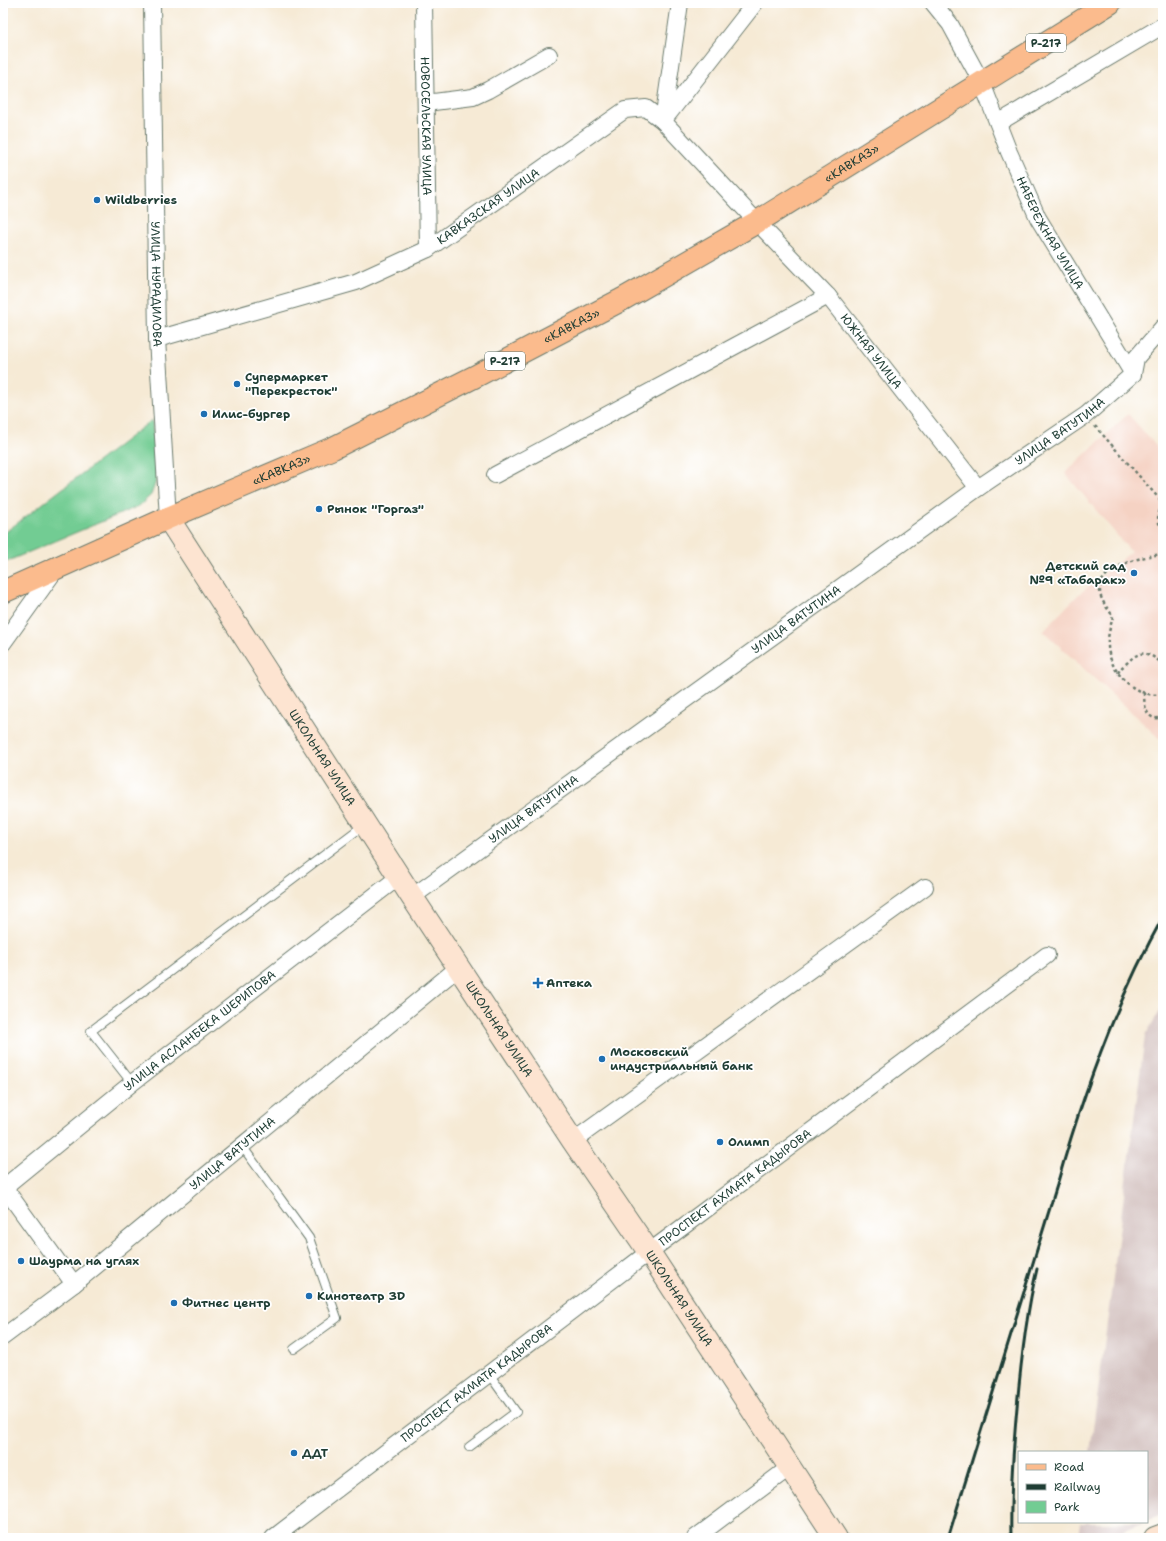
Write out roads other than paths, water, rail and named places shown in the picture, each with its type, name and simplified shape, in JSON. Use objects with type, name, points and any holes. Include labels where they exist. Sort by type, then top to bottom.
[{"type":"main road","name":"«КАВКАЗ»","points":[[3,592],[168,518],[333,448],[476,376],[623,299],[756,222],[1110,3]]},
{"type":"street","name":"УЛИЦА НУРАДИЛОВА","points":[[152,3],[157,339],[168,518]]},
{"type":"street","name":"НОВОСЕЛЬСКАЯ УЛИЦА","points":[[424,3],[428,249]]},
{"type":"street","points":[[663,121],[680,3]]},
{"type":"street","points":[[663,121],[755,3]]},
{"type":"street","name":"НАБЕРЕЖНАЯ УЛИЦА","points":[[933,3],[950,24],[982,83],[1038,218],[1133,374]]},
{"type":"street","points":[[998,123],[1162,26]]},
{"type":"street","points":[[426,103],[473,97],[549,55]]},
{"type":"street","name":"КАВКАЗСКАЯ УЛИЦА","points":[[157,339],[356,282],[428,249],[625,110],[646,108],[663,121],[756,222]]},
{"type":"street","name":"ЮЖНАЯ УЛИЦА","points":[[756,222],[828,296],[978,488]]},
{"type":"street","points":[[495,474],[828,296]]},
{"type":"street","points":[[1133,374],[1136,358],[1163,327]]},
{"type":"street","name":"УЛИЦА ВАТУТИНА","points":[[412,897],[978,488],[1086,415],[1133,374]]},
{"type":"street","name":"ШКОЛЬНАЯ УЛИЦА","points":[[168,518],[366,823],[412,897],[573,1141],[649,1252],[836,1538]]},
{"type":"street","points":[[3,643],[56,569]]},
{"type":"street","name":"УЛИЦА АСЛАНБЕКА ШЕРИПОВА","points":[[4,1188],[132,1083],[400,876]]},
{"type":"street","points":[[573,1141],[925,887]]},
{"type":"street","name":"ПРОСПЕКТ АХМАТА КАДЫРОВА","points":[[273,1538],[649,1252],[1047,955]]},
{"type":"street","name":"УЛИЦА ВАТУТИНА","points":[[3,1337],[74,1284],[459,967]]},
{"type":"street","points":[[4,1188],[74,1284]]},
{"type":"street","points":[[695,1538],[790,1467]]},
{"type":"street","points":[[1155,1538],[1163,1535]]},
{"type":"lane","points":[[132,1083],[91,1031],[366,823]]},
{"type":"lane","points":[[242,1146],[309,1238],[336,1318],[294,1349]]},
{"type":"lane","points":[[469,1447],[516,1412],[489,1374]]},
{"type":"railway","points":[[948,1538],[1078,1116],[1102,1048],[1130,981],[1163,917]]},
{"type":"railway","points":[[1011,1538],[1012,1472],[1022,1355],[1037,1269]]},
{"type":"place","name":"Wildberries","points":[[97,200]]},
{"type":"place","name":"Супермаркет \"Перекресток\"","points":[[237,384]]},
{"type":"place","name":"Илис-бургер","points":[[204,414]]},
{"type":"place","name":"Рынок \"Горгаз\"","points":[[319,509]]},
{"type":"place","name":"Детский сад №9 «Табарак»","points":[[1134,573]]},
{"type":"place","name":"Аптека","points":[[538,983]]},
{"type":"place","name":"Московский индустриальный банк","points":[[602,1059]]},
{"type":"place","name":"Олимп","points":[[720,1142]]},
{"type":"place","name":"Шаурма на углях","points":[[21,1261]]},
{"type":"place","name":"Кинотеатр 3D","points":[[309,1296]]},
{"type":"place","name":"Фитнес центр","points":[[174,1303]]},
{"type":"place","name":"ДДТ","points":[[294,1453]]}]
